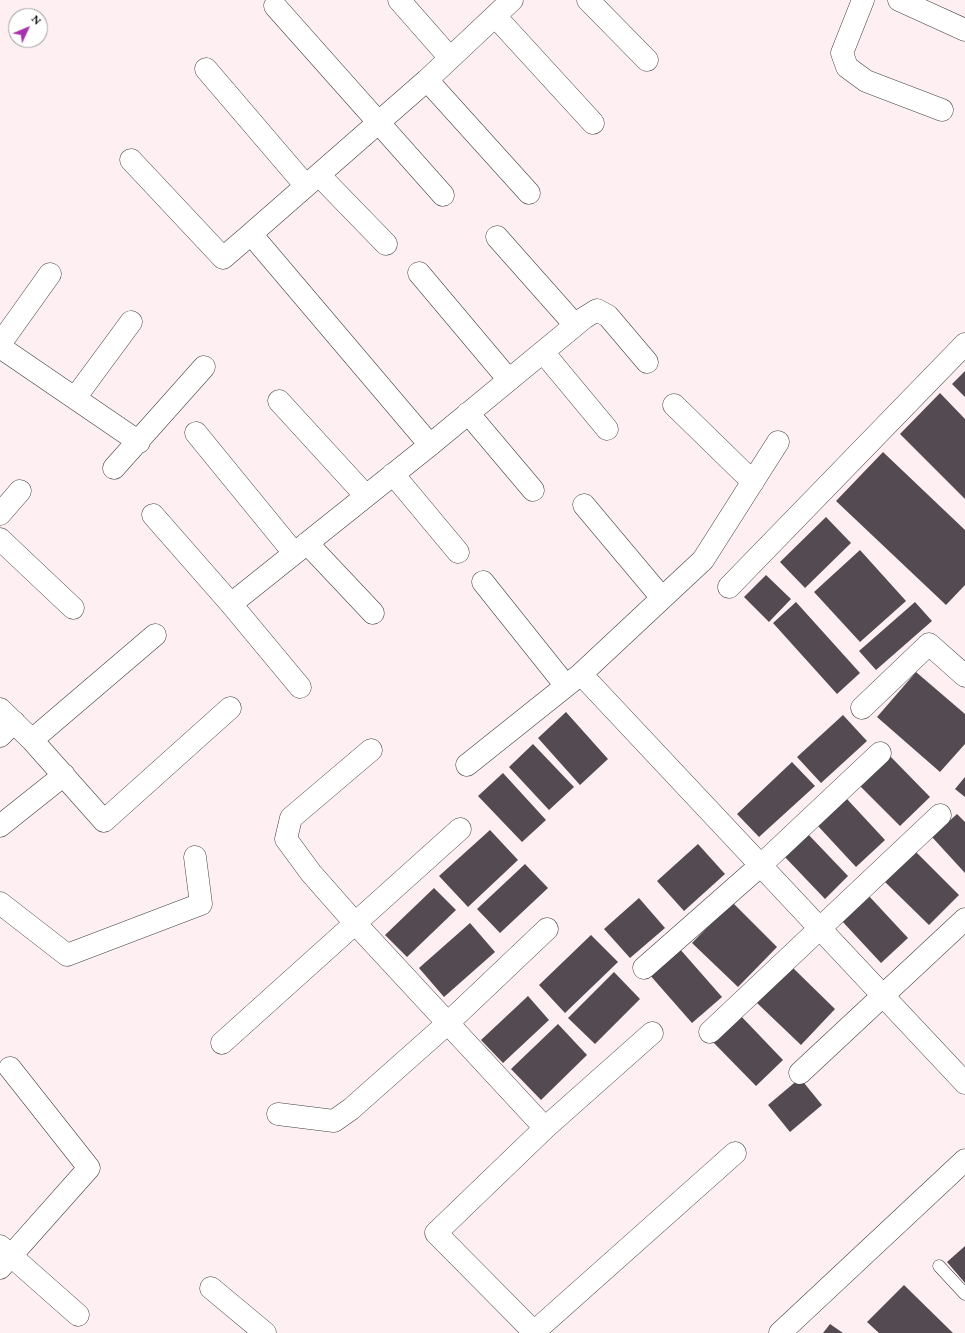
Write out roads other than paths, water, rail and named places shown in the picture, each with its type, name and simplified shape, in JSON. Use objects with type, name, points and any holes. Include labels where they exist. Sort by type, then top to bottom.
[{"type":"street","points":[[399,0],[450,58]]},
{"type":"street","points":[[131,160],[223,258],[427,80],[512,0]]},
{"type":"street","points":[[588,0],[647,60]]},
{"type":"street","points":[[864,0],[842,53],[847,67],[866,81],[942,110]]},
{"type":"street","points":[[899,0],[965,30]]},
{"type":"street","points":[[275,6],[443,195]]},
{"type":"street","points":[[495,16],[593,123]]},
{"type":"street","points":[[206,69],[313,180],[386,244]]},
{"type":"street","points":[[427,80],[529,193]]},
{"type":"street","points":[[251,234],[430,444]]},
{"type":"street","points":[[497,237],[575,325]]},
{"type":"street","points":[[419,273],[508,380]]},
{"type":"street","points":[[50,274],[0,345],[139,442]]},
{"type":"street","points":[[231,604],[575,325],[596,310],[608,316],[647,362]]},
{"type":"street","points":[[75,398],[131,322]]},
{"type":"street","points":[[729,588],[965,344]]},
{"type":"street","points":[[543,352],[607,429]]},
{"type":"street","points":[[114,468],[139,442],[204,367]]},
{"type":"street","points":[[279,400],[366,496]]},
{"type":"street","points":[[674,405],[753,482]]},
{"type":"street","points":[[468,413],[533,490]]},
{"type":"street","points":[[196,433],[301,548],[373,613]]},
{"type":"street","points":[[467,765],[574,680],[703,560],[778,442]]},
{"type":"street","points":[[393,474],[458,552]]},
{"type":"street","points":[[0,514],[20,491]]},
{"type":"street","points":[[584,505],[662,598]]},
{"type":"street","points":[[153,516],[231,604],[300,687]]},
{"type":"street","points":[[0,539],[73,608]]},
{"type":"street","points":[[483,582],[574,680],[761,865],[965,1083]]},
{"type":"street","points":[[32,740],[155,635]]},
{"type":"street","points":[[862,708],[929,644],[965,676]]},
{"type":"street","points":[[5,723],[32,740],[104,821],[230,708]]},
{"type":"street","points":[[371,750],[291,818],[286,839],[311,873],[355,923],[545,1128]]},
{"type":"street","points":[[644,968],[761,865],[880,753]]},
{"type":"street","points":[[0,826],[64,775]]},
{"type":"street","points":[[710,1032],[821,929],[940,815]]},
{"type":"street","points":[[222,1042],[460,829]]},
{"type":"street","points":[[0,903],[67,955],[201,904],[195,856]]},
{"type":"street","points":[[800,1072],[965,919]]},
{"type":"street","points":[[278,1114],[334,1121],[351,1109],[448,1023],[547,929]]},
{"type":"street","points":[[652,1033],[545,1128],[436,1233],[535,1332],[734,1153]]},
{"type":"street","points":[[10,1068],[89,1168],[4,1257],[78,1315]]},
{"type":"street","points":[[780,1333],[965,1160]]},
{"type":"street","points":[[211,1288],[265,1333]]},
{"type":"lane","points":[[939,1266],[965,1294]]}]
